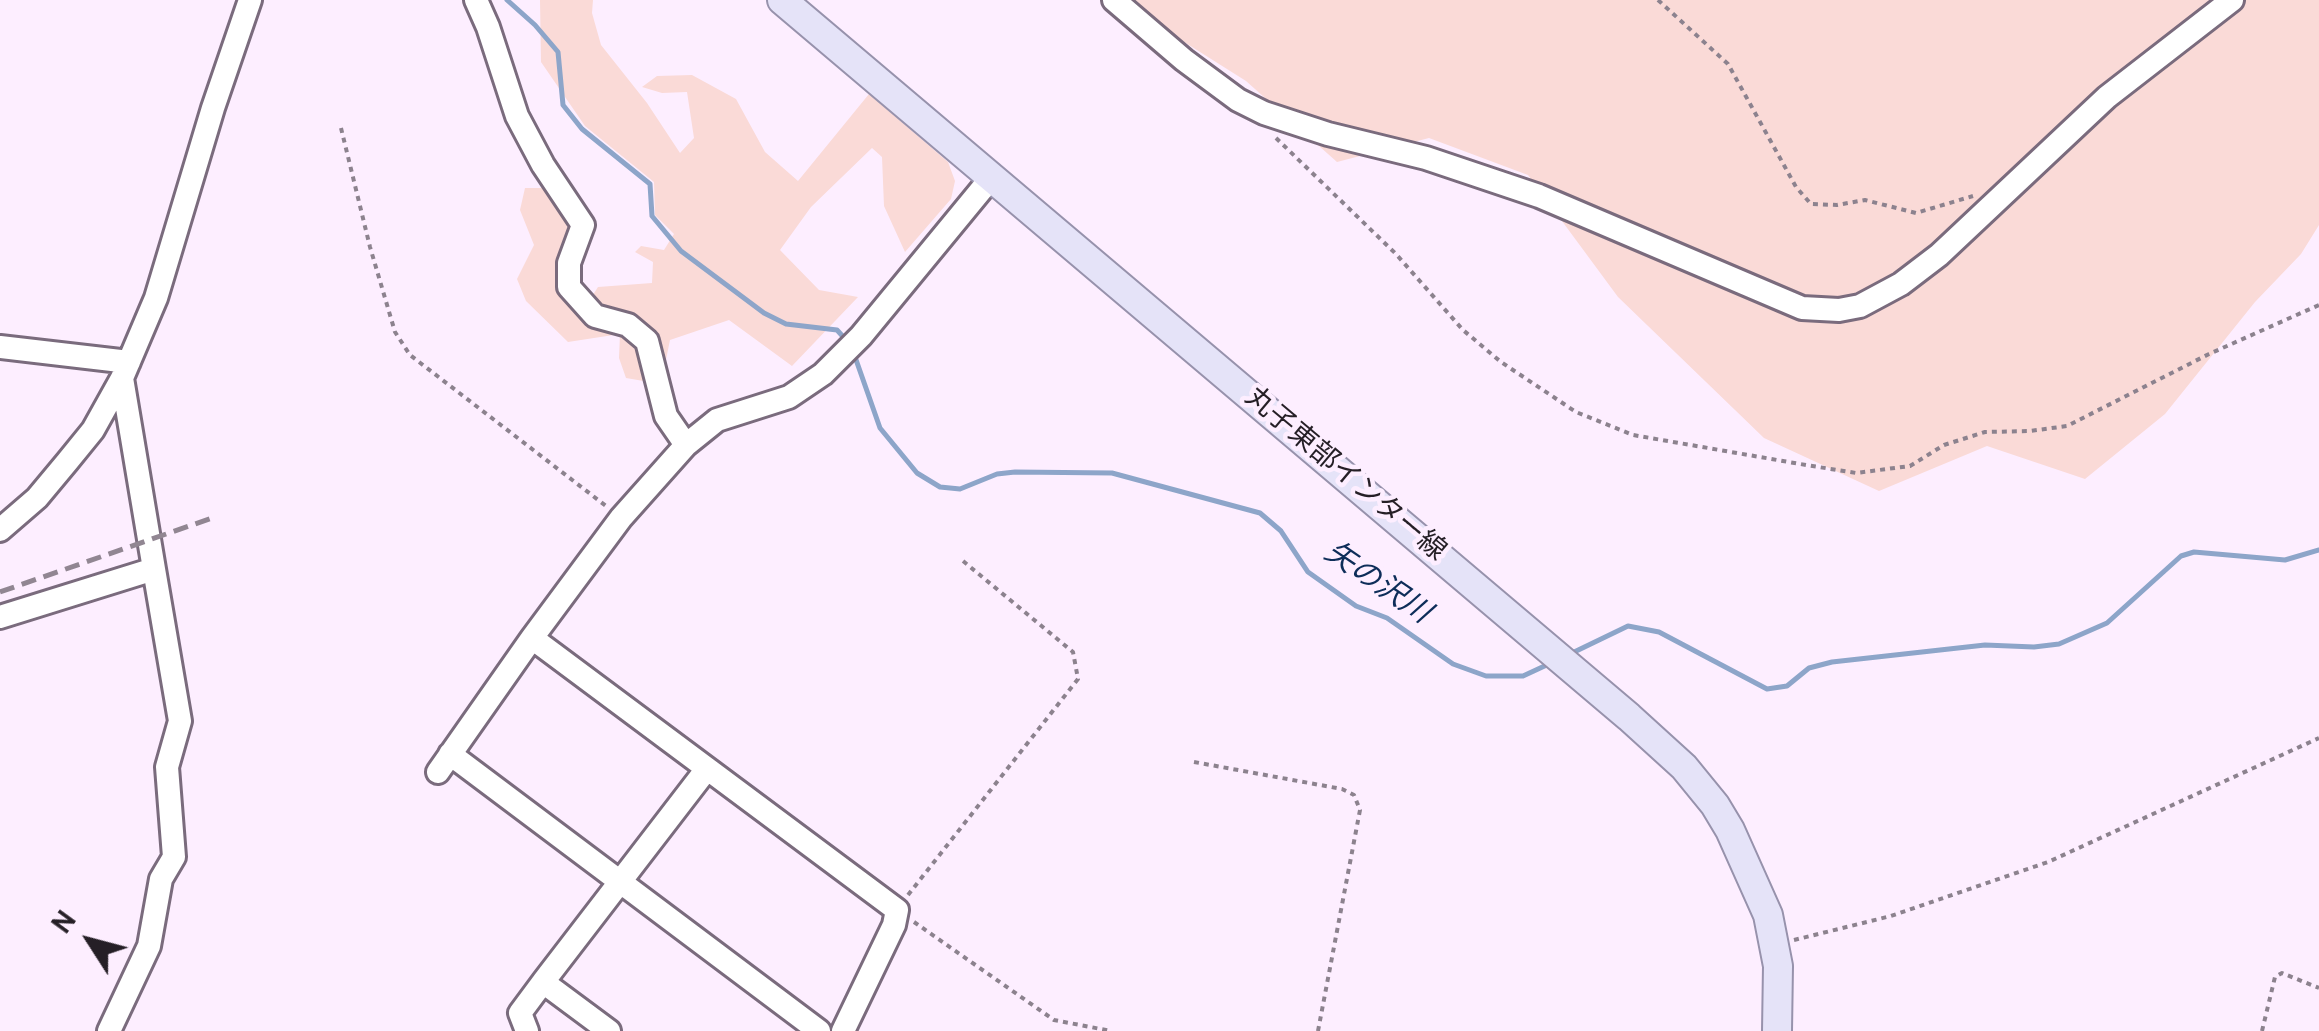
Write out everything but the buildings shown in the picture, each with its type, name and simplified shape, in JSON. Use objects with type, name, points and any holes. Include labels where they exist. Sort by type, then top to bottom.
[{"type":"main road","name":"丸子東部インター線","points":[[782,0],[1684,767],[1715,805],[1744,856],[1768,914],[1779,988],[1777,1031]]},
{"type":"street","points":[[0,530],[37,498],[93,430],[125,370],[156,298],[250,0]]},
{"type":"street","points":[[476,0],[517,116],[543,165],[583,225],[569,263],[568,287],[595,316],[628,324],[647,341],[666,416],[686,445]]},
{"type":"street","points":[[1114,0],[1184,60],[1238,100],[1264,113],[1328,134],[1426,158],[1539,196],[1802,308],[1839,310],[1860,306],[1881,295],[1939,254],[2107,97],[2232,0]]},
{"type":"street","points":[[819,1031],[619,882],[444,763],[621,518],[686,445],[717,420],[789,397],[823,374],[861,336],[992,178]]},
{"type":"street","points":[[0,347],[125,370]]},
{"type":"street","points":[[109,1031],[149,946],[161,878],[174,857],[167,768],[180,721],[125,370]]},
{"type":"street","points":[[0,617],[154,569]]},
{"type":"street","points":[[532,638],[897,910],[894,925],[843,1031]]},
{"type":"street","points":[[527,1031],[520,1013],[706,770]]},
{"type":"street","points":[[543,982],[609,1031]]},
{"type":"path","points":[[1658,0],[1728,64],[1796,188],[1811,204],[1836,206],[1864,200],[1916,212],[1976,196],[1993,204]]},
{"type":"path","points":[[341,128],[395,332],[410,355],[621,518]]},
{"type":"path","points":[[1274,136],[1396,254],[1463,330],[1501,362],[1576,412],[1619,429],[1735,454],[1856,473],[1910,466],[1944,446],[1985,432],[2067,426],[2210,354],[2319,305]]},
{"type":"path","points":[[963,560],[1073,652],[1078,679],[897,910],[1054,1020],[1111,1031]]},
{"type":"path","points":[[1774,944],[1891,916],[2048,862],[2319,738]]},
{"type":"path","points":[[1194,762],[1342,789],[1354,795],[1360,810],[1318,1031]]},
{"type":"path","points":[[2262,1031],[2275,977],[2282,973],[2319,988]]},
{"type":"shaded area","points":[[540,0],[593,0],[592,13],[601,45],[680,153],[694,138],[687,92],[662,93],[642,87],[657,76],[692,75],[736,99],[765,152],[798,181],[869,94],[948,162],[955,181],[951,199],[905,252],[884,206],[882,157],[872,148],[811,207],[780,250],[819,290],[858,297],[792,366],[729,320],[670,340],[661,384],[626,378],[619,358],[620,334],[568,342],[526,301],[517,279],[534,245],[520,210],[525,188],[543,188],[569,221],[561,298],[587,304],[598,287],[652,283],[653,262],[635,252],[641,246],[664,250],[674,234],[655,215],[654,182],[585,126],[541,62]]},
{"type":"shaded area","points":[[1131,0],[2319,0],[2319,225],[2301,254],[2255,302],[2165,414],[2085,479],[1987,446],[1879,491],[1764,438],[1618,297],[1528,175],[1429,138],[1337,162],[1246,81],[1181,40]]},
{"type":"waterway","name":"矢の沢川","points":[[507,0],[558,52],[563,105],[582,129],[650,184],[652,216],[681,251],[764,313],[786,324],[837,330],[847,341]]},
{"type":"waterway","name":"矢の沢川","points":[[854,354],[880,428],[917,473],[940,487],[960,489],[997,474],[1015,472],[1112,473],[1260,513],[1281,531],[1308,572],[1356,606],[1387,618],[1453,664],[1486,676],[1523,676],[1551,663]]},
{"type":"waterway","name":"矢の沢川","points":[[1570,654],[1628,626],[1659,632],[1767,689],[1787,686],[1809,668],[1832,662],[1985,645],[2059,644],[2107,623],[2181,556],[2194,552],[2285,560],[2319,550]]},
{"type":"railway","points":[[0,592],[212,518]]}]
